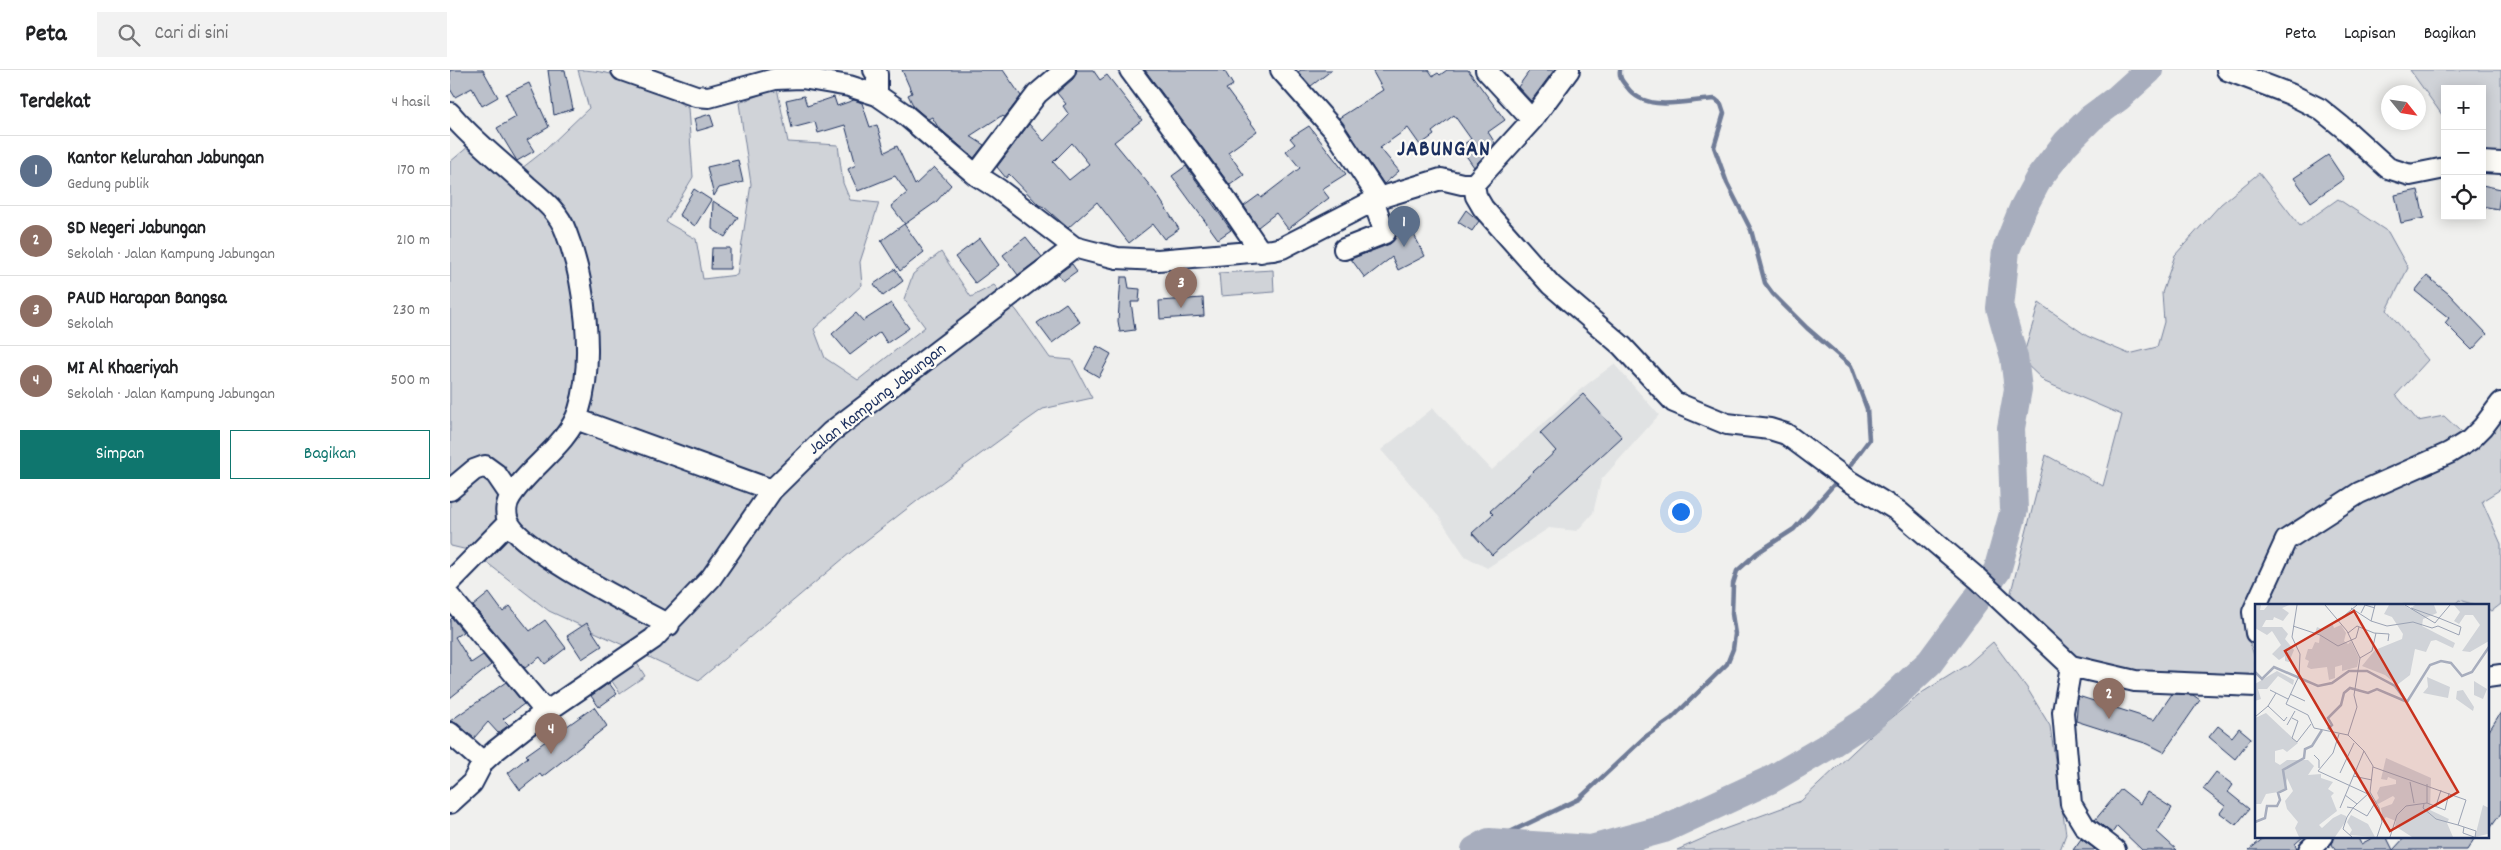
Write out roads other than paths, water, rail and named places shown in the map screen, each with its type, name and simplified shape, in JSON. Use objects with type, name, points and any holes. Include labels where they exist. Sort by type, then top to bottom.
[{"type":"street","points":[[622,70],[696,96],[709,97],[758,76],[802,78],[849,86],[877,95],[903,113],[976,175],[1074,247],[1117,258],[1158,260],[1262,252],[1282,248],[1376,199],[1441,179],[1462,184],[1474,184],[1532,120],[1569,70]]},
{"type":"street","points":[[976,175],[1037,94],[1065,70]]},
{"type":"street","points":[[1130,70],[1262,252]]},
{"type":"street","points":[[1281,70],[1334,130],[1353,156],[1376,199],[1385,233],[1344,249]]},
{"type":"street","points":[[1486,70],[1532,120]]},
{"type":"street","points":[[2227,70],[2290,94],[2320,109],[2388,168],[2410,175],[2441,169]]},
{"type":"street","points":[[877,95],[878,71]]},
{"type":"street","points":[[450,113],[553,209],[566,230],[574,256],[587,330],[586,378],[576,419],[554,448],[511,496],[506,510],[508,523],[521,536],[563,567],[669,625]]},
{"type":"street","points":[[2486,162],[2501,163]]},
{"type":"street","points":[[1474,184],[1476,196],[1483,208],[1551,285],[1622,346],[1674,402],[1727,424],[1770,429],[1786,434],[1841,476],[1898,511],[1977,578],[2072,666],[2135,681],[2255,686]]},
{"type":"street","name":"Jalan Kampung Jabungan","points":[[450,803],[472,783],[483,762],[495,750],[546,712],[654,639],[669,625],[711,578],[772,490],[831,432],[1074,247]]},
{"type":"street","points":[[2257,604],[2286,540],[2358,493],[2449,453],[2470,440],[2483,427],[2501,403]]},
{"type":"street","points":[[576,419],[772,490]]},
{"type":"street","points":[[450,490],[474,470],[485,466],[496,474],[511,496]]},
{"type":"street","points":[[450,582],[508,523]]},
{"type":"street","points":[[450,597],[546,712]]},
{"type":"street","points":[[2255,608],[2253,612],[2255,626]]},
{"type":"street","points":[[2072,666],[2063,712],[2071,804],[2085,827],[2115,850]]},
{"type":"street","points":[[450,733],[483,762]]},
{"type":"street","points":[[2309,850],[2321,838]]},
{"type":"waterway","points":[[1620,70],[1620,77],[1625,85],[1635,95],[1645,100],[1668,104],[1715,99],[1721,104],[1724,113],[1714,147],[1727,183],[1751,230],[1765,283],[1773,294],[1807,328],[1851,366],[1867,409],[1869,440],[1845,472]]},
{"type":"waterway","points":[[1475,850],[1489,842],[1591,849],[1664,829],[1772,779],[1825,748],[1871,718],[1930,662],[1997,571],[2014,510],[2011,428],[2018,389],[2014,357],[2000,308],[2006,250],[2023,208],[2039,178],[2066,143],[2091,118],[2118,98],[2149,70]]},
{"type":"waterway","points":[[1489,842],[1579,799],[1645,737],[1672,718],[1727,664],[1733,649],[1735,634],[1732,614],[1733,584],[1737,571],[1757,553],[1794,529],[1838,480]]},
{"type":"place","name":"Kantor Kelurahan Jabungan","points":[[1404,247]]},
{"type":"place","name":"PAUD Harapan Bangsa","points":[[1181,308]]},
{"type":"place","name":"SD Negeri Jabungan","points":[[2109,719]]},
{"type":"place","name":"MI Al Khaeriyah","points":[[551,754]]},
{"type":"district","name":"JABUNGAN","points":[[1444,150]]}]
